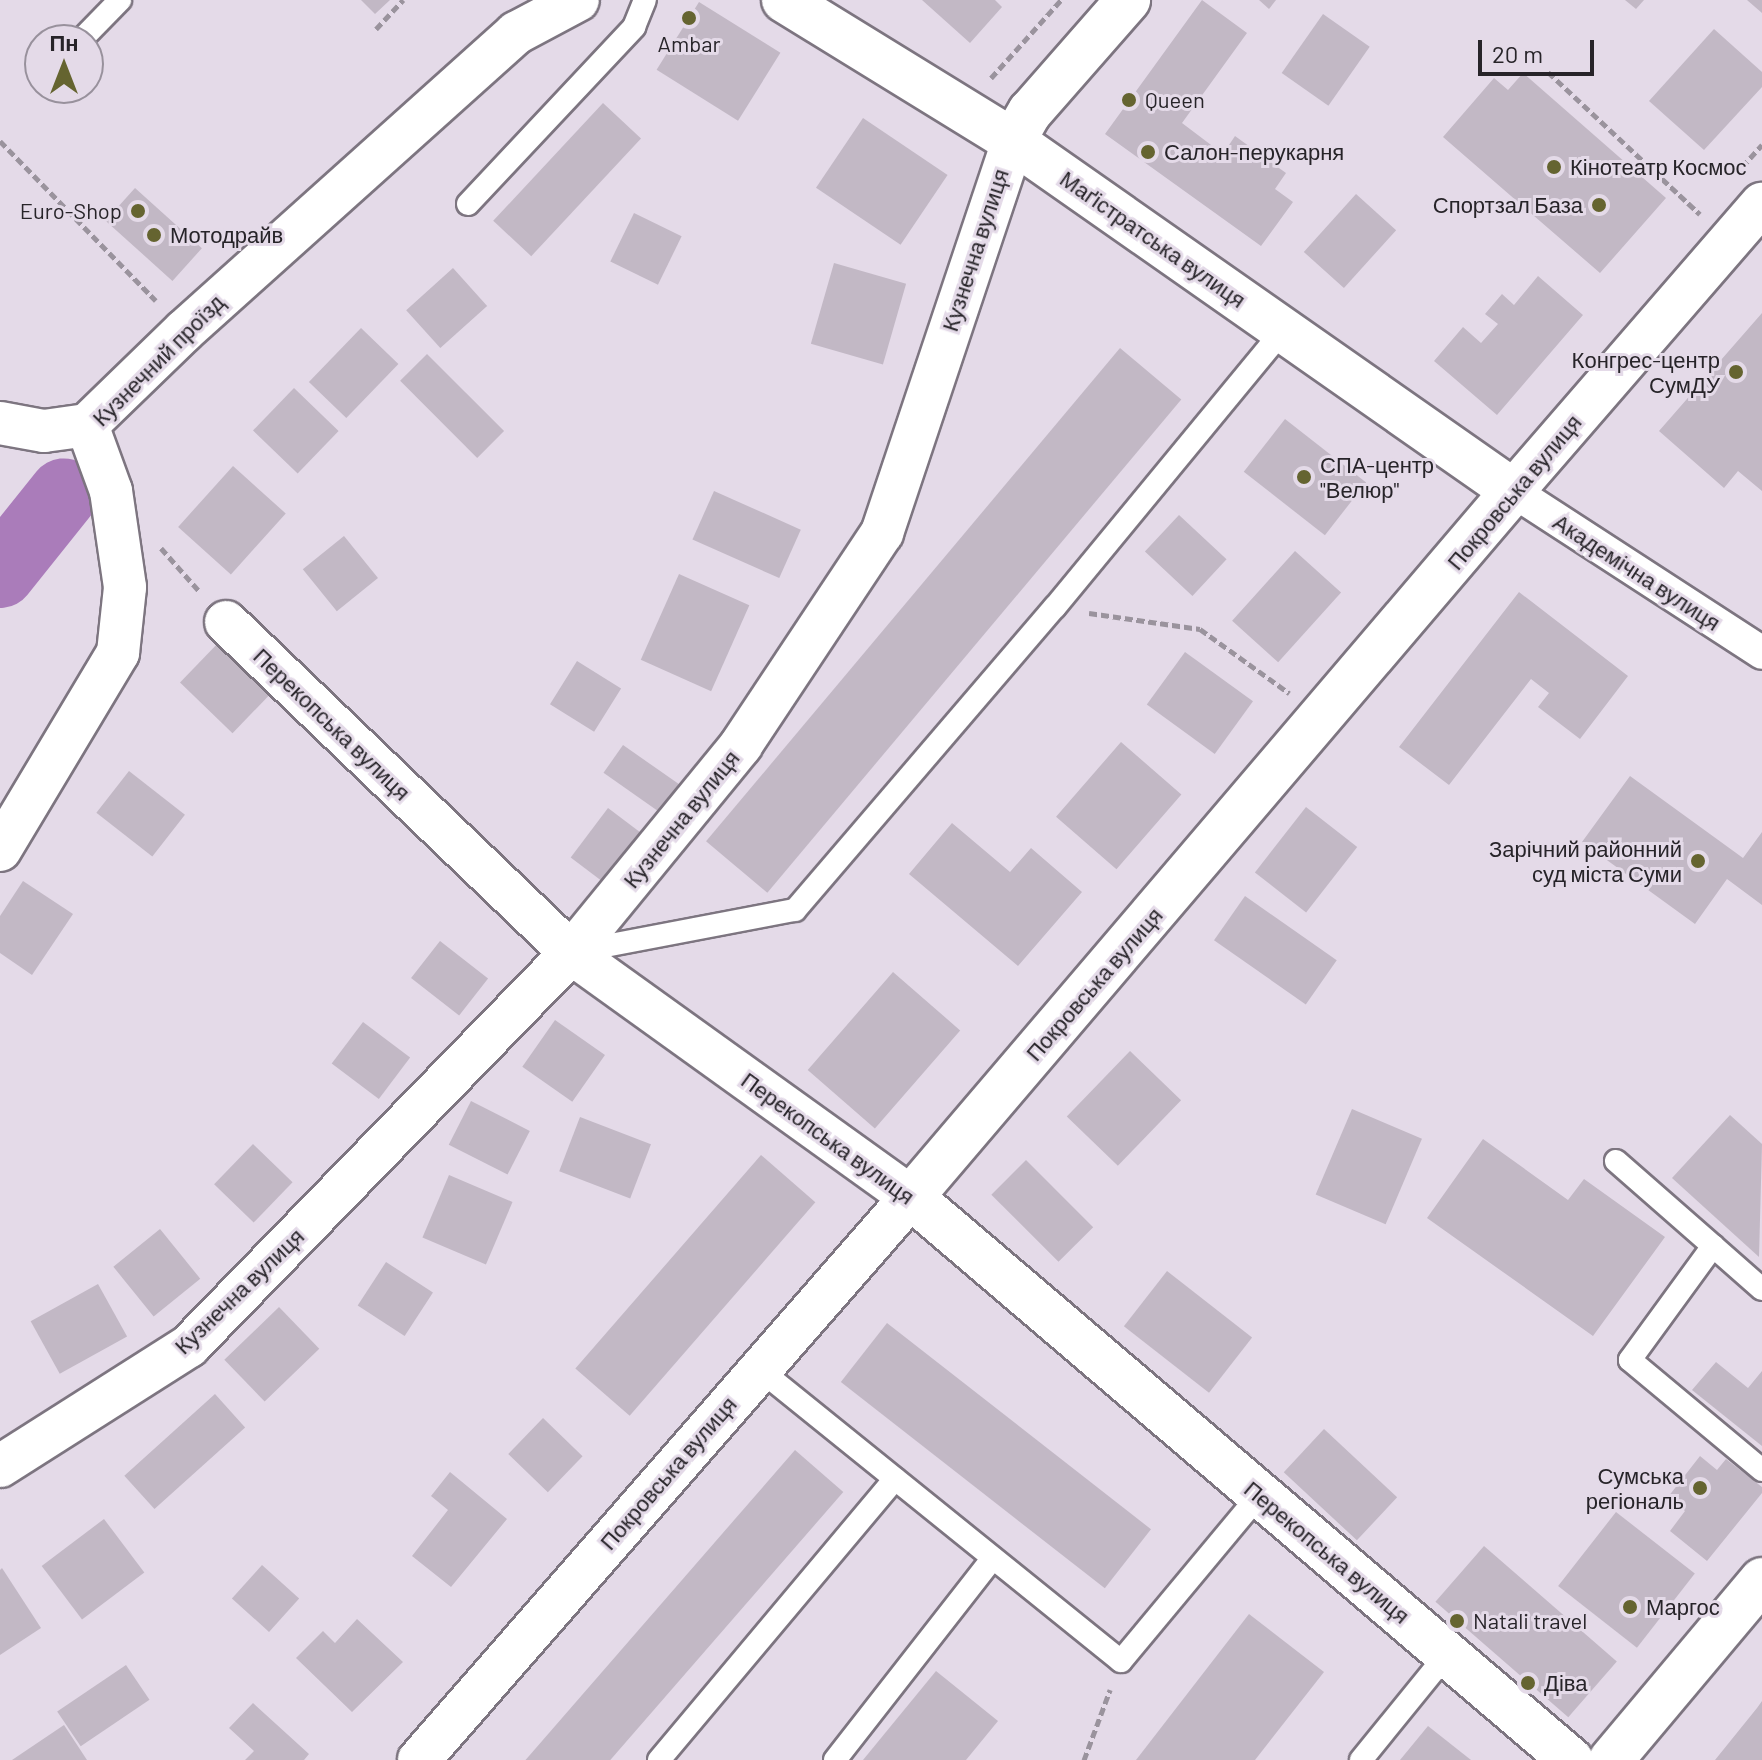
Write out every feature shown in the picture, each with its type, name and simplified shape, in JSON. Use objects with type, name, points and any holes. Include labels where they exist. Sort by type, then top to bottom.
[{"type":"street","name":"Кузнечний проїзд","points":[[0,850],[118,653],[125,587],[111,491],[87,425],[185,330],[516,33],[578,0]]},
{"type":"street","name":"Маґістратська вулиця","points":[[784,0],[1013,141],[1513,491]]},
{"type":"street","name":"Кузнечна вулиця","points":[[0,1466],[189,1346],[571,953],[741,745],[882,533],[1013,141],[1030,112],[1128,0]]},
{"type":"street","name":"Покровська вулиця","points":[[419,1760],[911,1197],[1762,204]]},
{"type":"street","points":[[0,423],[44,431],[87,425]]},
{"type":"street","name":"Академічна вулиця","points":[[1513,491],[1762,653]]},
{"type":"street","name":"Перекопська вулиця","points":[[226,622],[571,953],[911,1197],[1571,1760]]},
{"type":"street","points":[[1611,1760],[1762,1580]]},
{"type":"lane","points":[[97,24],[120,0]]},
{"type":"lane","points":[[468,204],[634,27],[645,0]]},
{"type":"lane","points":[[571,953],[795,910],[1055,607],[1283,330]]},
{"type":"lane","points":[[1616,1161],[1762,1289]]},
{"type":"lane","points":[[1713,1246],[1630,1360],[1762,1470]]},
{"type":"lane","points":[[759,1369],[1121,1661],[1260,1494]]},
{"type":"lane","points":[[659,1760],[895,1479]]},
{"type":"lane","points":[[835,1760],[993,1558]]},
{"type":"lane","points":[[1361,1760],[1447,1654]]},
{"type":"path","points":[[376,29],[403,0]]},
{"type":"path","points":[[991,78],[1061,0]]},
{"type":"path","points":[[1548,72],[1700,214]]},
{"type":"path","points":[[0,141],[185,330]]},
{"type":"path","points":[[153,539],[226,622]]},
{"type":"path","points":[[1055,607],[1200,629],[1293,696]]},
{"type":"path","points":[[1084,1760],[1121,1661]]},
{"type":"building","points":[[361,0],[390,0],[375,14]]},
{"type":"building","points":[[922,0],[995,0],[1002,7],[970,43]]},
{"type":"building","points":[[1202,0],[1247,33],[1182,123],[1223,154],[1235,136],[1286,173],[1275,189],[1293,202],[1261,246],[1105,134]]},
{"type":"building","points":[[1259,0],[1276,0],[1269,9]]},
{"type":"building","points":[[1625,0],[1644,0],[1636,9]]},
{"type":"building","points":[[1747,0],[1762,0],[1762,13]]},
{"type":"building","points":[[699,2],[780,53],[738,121],[657,70]]},
{"type":"building","points":[[1323,14],[1370,47],[1328,106],[1282,73]]},
{"type":"building","points":[[1714,29],[1762,72],[1762,87],[1704,150],[1649,101]]},
{"type":"building","name":"Кінотеатр Космос","points":[[1523,73],[1666,198],[1600,273],[1443,137],[1494,78],[1508,90]]},
{"type":"building","points":[[603,103],[641,138],[531,256],[493,221]]},
{"type":"building","points":[[863,118],[948,175],[901,245],[816,188]]},
{"type":"building","name":"Мотодрайв","points":[[135,188],[202,248],[172,281],[106,221]]},
{"type":"building","points":[[1356,194],[1396,230],[1344,288],[1304,252]]},
{"type":"building","points":[[634,213],[682,236],[658,285],[610,262]]},
{"type":"building","points":[[834,263],[906,284],[883,364],[811,344]]},
{"type":"building","points":[[453,268],[487,306],[440,348],[406,310]]},
{"type":"building","points":[[1538,276],[1583,315],[1497,415],[1434,361],[1463,327],[1481,343],[1498,324],[1485,314],[1502,294],[1514,305]]},
{"type":"building","name":"Конгрес-центр СумДУ","points":[[1762,313],[1762,491],[1738,471],[1724,488],[1659,431]]},
{"type":"building","points":[[361,328],[398,364],[346,418],[309,382]]},
{"type":"building","points":[[1120,348],[1181,399],[767,893],[706,841]]},
{"type":"building","points":[[427,354],[504,431],[477,458],[400,381]]},
{"type":"building","points":[[294,388],[339,431],[298,474],[253,430]]},
{"type":"building","name":"СПА-центр \"Велюр\"","points":[[1285,419],[1366,482],[1325,535],[1244,472]]},
{"type":"building","points":[[233,466],[286,514],[231,574],[178,527]]},
{"type":"building","points":[[714,491],[801,530],[779,578],[692,539]]},
{"type":"building","points":[[1179,515],[1227,559],[1192,596],[1145,552]]},
{"type":"building","points":[[344,536],[378,578],[337,611],[303,569]]},
{"type":"building","points":[[1295,551],[1341,592],[1278,662],[1232,621]]},
{"type":"building","points":[[679,574],[749,605],[711,691],[641,660]]},
{"type":"building","points":[[1519,592],[1628,676],[1580,739],[1538,707],[1549,693],[1531,679],[1449,785],[1399,747]]},
{"type":"building","points":[[221,640],[274,691],[233,733],[180,682]]},
{"type":"building","points":[[1185,652],[1253,701],[1215,754],[1147,705]]},
{"type":"building","points":[[577,661],[621,689],[594,732],[550,704]]},
{"type":"building","points":[[1121,742],[1181,794],[1116,869],[1056,817]]},
{"type":"building","points":[[623,745],[685,789],[666,816],[603,773]]},
{"type":"building","points":[[129,771],[185,815],[152,856],[96,813]]},
{"type":"building","points":[[1630,776],[1743,858],[1762,832],[1762,905],[1727,879],[1695,924],[1582,842]]},
{"type":"building","points":[[1306,807],[1357,847],[1306,912],[1255,872]]},
{"type":"building","points":[[608,808],[645,836],[607,885],[571,858]]},
{"type":"building","points":[[952,823],[1010,872],[1031,848],[1082,892],[1018,966],[909,874]]},
{"type":"building","points":[[23,881],[73,914],[32,975],[0,953],[0,916]]},
{"type":"building","points":[[1245,896],[1337,960],[1306,1004],[1214,940]]},
{"type":"building","points":[[440,941],[488,979],[459,1016],[411,978]]},
{"type":"building","points":[[893,972],[960,1030],[875,1129],[808,1070]]},
{"type":"building","points":[[555,1020],[605,1055],[572,1102],[522,1067]]},
{"type":"building","points":[[363,1022],[410,1058],[379,1099],[332,1064]]},
{"type":"building","points":[[1130,1051],[1181,1100],[1118,1166],[1067,1116]]},
{"type":"building","points":[[471,1101],[530,1131],[508,1175],[449,1145]]},
{"type":"building","points":[[1352,1109],[1422,1139],[1386,1224],[1316,1195]]},
{"type":"building","points":[[1730,1115],[1762,1144],[1759,1257],[1672,1178]]},
{"type":"building","points":[[580,1117],[651,1144],[630,1198],[559,1171]]},
{"type":"building","points":[[1483,1139],[1568,1200],[1584,1179],[1665,1237],[1593,1336],[1427,1218]]},
{"type":"building","points":[[253,1144],[293,1182],[254,1222],[214,1184]]},
{"type":"building","points":[[761,1155],[815,1202],[630,1416],[575,1369]]},
{"type":"building","points":[[1026,1160],[1093,1227],[1059,1262],[991,1195]]},
{"type":"building","points":[[449,1175],[513,1202],[486,1265],[422,1238]]},
{"type":"building","points":[[160,1229],[200,1279],[154,1316],[113,1267]]},
{"type":"building","points":[[386,1262],[433,1292],[405,1336],[358,1306]]},
{"type":"building","points":[[1167,1271],[1252,1337],[1209,1393],[1124,1326]]},
{"type":"building","points":[[98,1284],[127,1336],[60,1374],[31,1321]]},
{"type":"building","points":[[279,1307],[319,1349],[265,1402],[224,1360]]},
{"type":"building","points":[[887,1323],[1151,1529],[1105,1588],[841,1382]]},
{"type":"building","points":[[1716,1362],[1748,1388],[1762,1371],[1762,1446],[1692,1390]]},
{"type":"building","points":[[215,1394],[245,1427],[154,1509],[124,1476]]},
{"type":"building","points":[[543,1418],[583,1456],[548,1492],[508,1454]]},
{"type":"building","points":[[1324,1429],[1397,1497],[1357,1540],[1284,1472]]},
{"type":"building","points":[[795,1450],[843,1492],[610,1760],[526,1760]]},
{"type":"building","points":[[1700,1456],[1717,1470],[1726,1459],[1762,1487],[1762,1493],[1707,1561],[1670,1531],[1685,1511],[1668,1497]]},
{"type":"building","points":[[450,1472],[507,1519],[451,1587],[412,1556],[448,1510],[431,1496]]},
{"type":"building","points":[[1616,1512],[1695,1574],[1637,1648],[1558,1586]]},
{"type":"building","points":[[104,1519],[144,1573],[82,1619],[42,1566]]},
{"type":"building","points":[[1484,1546],[1617,1661],[1568,1717],[1435,1602]]},
{"type":"building","points":[[262,1565],[299,1598],[269,1632],[232,1598]]},
{"type":"building","points":[[2,1568],[41,1628],[0,1655],[0,1570]]},
{"type":"building","points":[[1249,1614],[1324,1672],[1255,1760],[1136,1760]]},
{"type":"building","points":[[357,1619],[403,1662],[352,1712],[296,1658],[323,1631],[335,1643]]},
{"type":"building","points":[[126,1665],[149,1700],[81,1746],[57,1711]]},
{"type":"building","points":[[936,1671],[998,1721],[966,1760],[863,1760]]},
{"type":"building","points":[[1762,1701],[1762,1760],[1715,1760],[1757,1708]]},
{"type":"building","points":[[253,1703],[309,1754],[304,1760],[245,1760],[254,1751],[229,1728]]},
{"type":"building","points":[[64,1725],[87,1760],[12,1760]]},
{"type":"building","points":[[1428,1726],[1471,1760],[1400,1760]]},
{"type":"waterway","points":[[0,573],[64,493]]},
{"type":"place","name":"Ambar","points":[[689,18]]},
{"type":"place","name":"Queen","points":[[1129,100]]},
{"type":"place","name":"Салон-перукарня","points":[[1148,152]]},
{"type":"place","name":"Кінотеатр Космос","points":[[1554,167]]},
{"type":"place","name":"Спортзал База","points":[[1599,205]]},
{"type":"place","name":"Euro-Shop","points":[[138,211]]},
{"type":"place","name":"Мотодрайв","points":[[154,235]]},
{"type":"place","name":"Конгрес-центр СумДУ","points":[[1736,372]]},
{"type":"place","name":"СПА-центр \"Велюр\"","points":[[1304,477]]},
{"type":"place","name":"Зарічний районний суд міста Суми","points":[[1698,861]]},
{"type":"place","name":"Сумська регіональ","points":[[1700,1488]]},
{"type":"place","name":"Маргос","points":[[1630,1607]]},
{"type":"place","name":"Natali travel","points":[[1457,1621]]},
{"type":"place","name":"Діва","points":[[1528,1683]]}]
